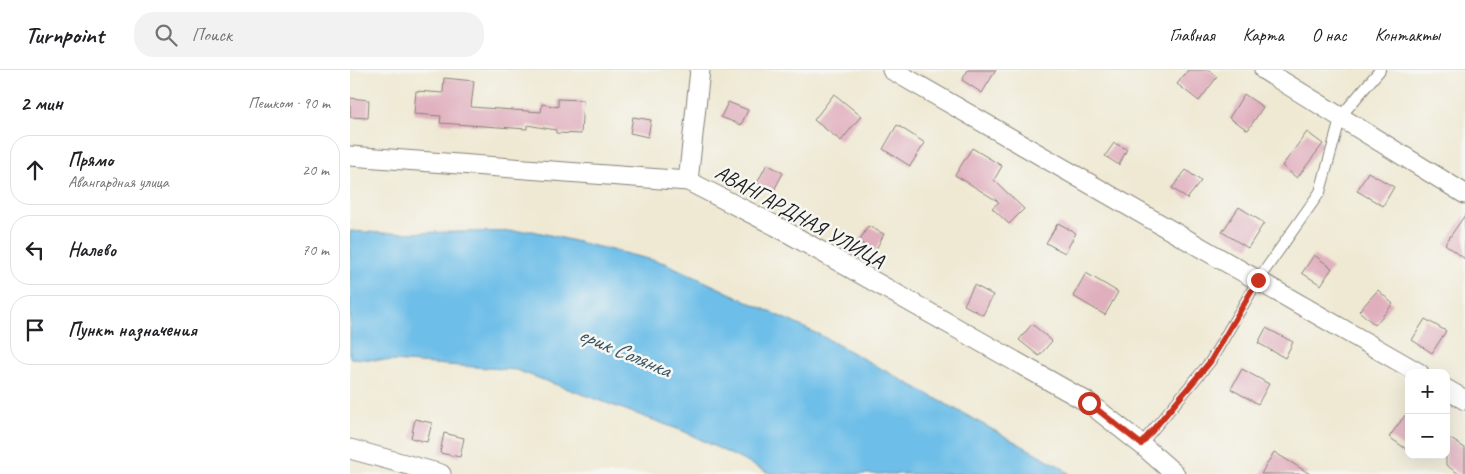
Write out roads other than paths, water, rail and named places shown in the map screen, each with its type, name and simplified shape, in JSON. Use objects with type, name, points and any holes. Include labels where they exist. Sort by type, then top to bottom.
[{"type":"street","points":[[688,181],[700,70]]},
{"type":"street","points":[[892,70],[1411,369]]},
{"type":"street","points":[[1264,70],[1465,194]]},
{"type":"street","name":"АВАНГАРДНАЯ УЛИЦА","points":[[350,156],[688,181],[776,226],[1089,403],[1175,474]]},
{"type":"street","points":[[1450,391],[1465,400]]},
{"type":"street","points":[[350,449],[441,474]]},
{"type":"lane","points":[[1141,444],[1210,362],[1258,280],[1320,192],[1341,116],[1380,70]]},
{"type":"water","name":"ерик Солянка","points":[[350,231],[384,233],[533,231],[665,263],[820,335],[1061,467],[1070,474],[771,474],[683,431],[516,370],[350,358]]}]
